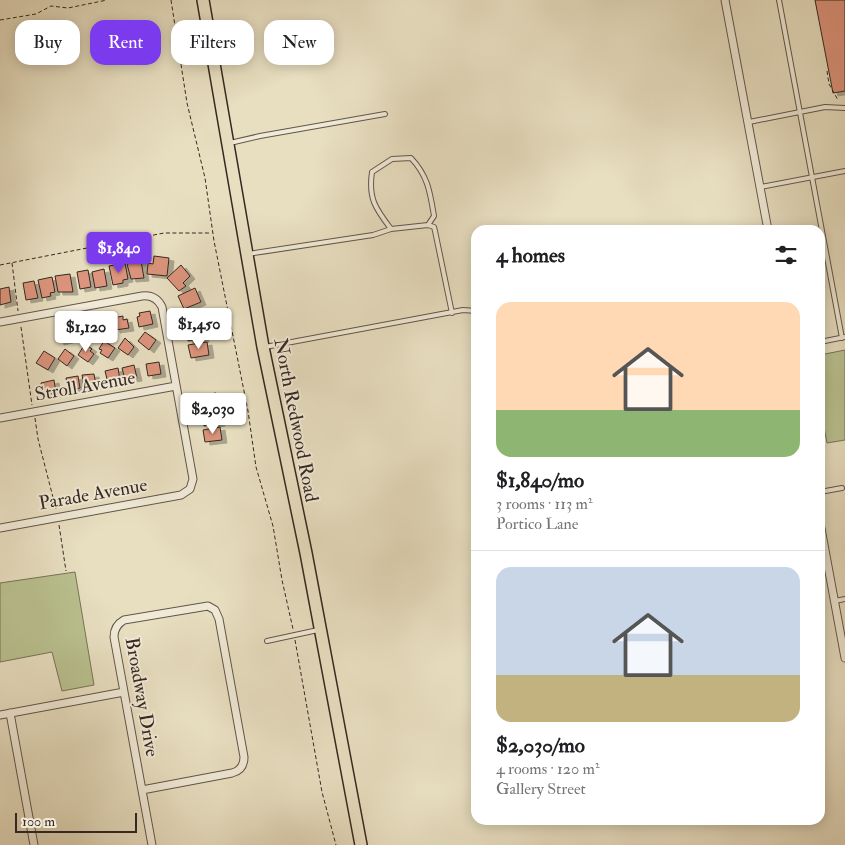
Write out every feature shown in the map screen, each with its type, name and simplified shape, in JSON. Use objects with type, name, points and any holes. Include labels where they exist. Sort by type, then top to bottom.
[{"type":"main road","name":"North Redwood Road","points":[[202,0],[263,347],[321,630],[361,845]]},
{"type":"street","points":[[725,0],[767,225]]},
{"type":"street","points":[[0,322],[142,296],[154,298],[162,307],[176,386]]},
{"type":"street","name":"Stroll Avenue","points":[[0,418],[176,386]]},
{"type":"street","name":"Parade Avenue","points":[[0,528],[59,521],[181,495],[190,489],[193,479],[176,386]]},
{"type":"street","points":[[825,551],[845,658]]},
{"type":"street","name":"Broadway Drive","points":[[142,790],[232,774],[244,764],[219,619],[215,610],[204,606],[128,619],[119,623],[115,629],[114,637],[152,845]]},
{"type":"street","points":[[0,715],[124,692]]},
{"type":"street","points":[[10,713],[34,845]]},
{"type":"lane","points":[[779,0],[821,225]]},
{"type":"lane","points":[[749,122],[826,107],[845,108]]},
{"type":"lane","points":[[228,144],[260,136],[352,122],[385,114]]},
{"type":"lane","points":[[391,229],[375,208],[369,188],[372,172],[392,159],[411,158],[422,170],[430,192],[434,216],[428,225]]},
{"type":"lane","points":[[761,187],[845,171]]},
{"type":"lane","points":[[248,254],[373,235],[391,229],[428,225],[434,227],[452,312]]},
{"type":"lane","points":[[825,243],[844,337],[825,341]]},
{"type":"lane","points":[[263,347],[452,312],[471,311]]},
{"type":"lane","points":[[825,491],[842,488]]},
{"type":"lane","points":[[834,601],[845,599]]},
{"type":"lane","points":[[267,641],[321,630]]},
{"type":"path","points":[[0,20],[36,14],[51,6],[68,8],[107,0]]},
{"type":"path","points":[[171,0],[187,104],[204,178],[214,241],[248,411],[256,467],[273,526],[322,792],[336,845]]},
{"type":"path","points":[[827,71],[829,84],[838,100]]},
{"type":"path","points":[[0,265],[164,233],[209,233]]},
{"type":"path","points":[[12,263],[30,400],[59,521],[66,570]]},
{"type":"green space","points":[[845,350],[845,440],[827,443],[825,432],[825,354]]},
{"type":"green space","points":[[75,572],[94,685],[62,691],[52,652],[0,662],[0,583]]},
{"type":"building","points":[[815,0],[845,0],[845,91],[833,93]]},
{"type":"building","points":[[154,256],[169,258],[167,276],[147,274],[148,263],[153,264]]},
{"type":"building","points":[[141,261],[144,278],[131,279],[127,264]]},
{"type":"building","points":[[125,263],[128,279],[123,280],[123,283],[113,285],[109,266]]},
{"type":"building","points":[[181,265],[190,276],[183,283],[186,286],[179,291],[167,278]]},
{"type":"building","points":[[104,269],[107,286],[95,288],[92,272]]},
{"type":"building","points":[[88,270],[91,287],[80,289],[77,272]]},
{"type":"building","points":[[70,274],[73,292],[58,292],[55,276]]},
{"type":"building","points":[[52,277],[55,292],[50,293],[51,296],[42,298],[38,280]]},
{"type":"building","points":[[34,281],[38,298],[26,300],[23,283]]},
{"type":"building","points":[[9,287],[11,302],[0,305],[0,289]]},
{"type":"building","points":[[195,288],[201,302],[184,309],[178,296]]},
{"type":"building","points":[[201,309],[203,323],[189,325],[189,321],[184,322],[182,312]]},
{"type":"building","points":[[150,311],[153,324],[139,327],[137,317],[140,316],[139,313]]},
{"type":"building","points":[[123,316],[123,320],[127,319],[129,328],[115,330],[113,318]]},
{"type":"building","points":[[109,319],[111,332],[99,334],[96,321]]},
{"type":"building","points":[[87,324],[89,336],[76,339],[74,327]]},
{"type":"building","points":[[202,326],[204,339],[188,341],[186,329]]},
{"type":"building","points":[[69,327],[72,339],[59,342],[57,330]]},
{"type":"building","points":[[145,332],[156,340],[149,350],[138,341]]},
{"type":"building","points":[[125,338],[134,347],[128,355],[118,348]]},
{"type":"building","points":[[104,341],[115,348],[108,358],[100,353],[102,350],[99,349]]},
{"type":"building","points":[[207,342],[209,355],[191,358],[188,345]]},
{"type":"building","points":[[85,344],[92,349],[90,351],[94,354],[88,362],[78,355]]},
{"type":"building","points":[[65,349],[74,356],[67,366],[58,359]]},
{"type":"building","points":[[44,351],[55,358],[48,370],[36,363]]},
{"type":"building","points":[[159,362],[161,374],[148,376],[146,364]]},
{"type":"building","points":[[134,365],[137,378],[125,380],[122,368]]},
{"type":"building","points":[[118,368],[120,380],[108,383],[105,371]]},
{"type":"building","points":[[94,374],[96,385],[84,387],[82,375]]},
{"type":"building","points":[[78,376],[80,388],[68,390],[66,378]]},
{"type":"building","points":[[54,380],[56,393],[43,395],[41,383]]},
{"type":"building","points":[[216,393],[219,407],[201,411],[199,396]]},
{"type":"building","points":[[218,411],[220,423],[204,426],[202,414]]},
{"type":"building","points":[[220,427],[222,440],[205,442],[203,430]]}]
